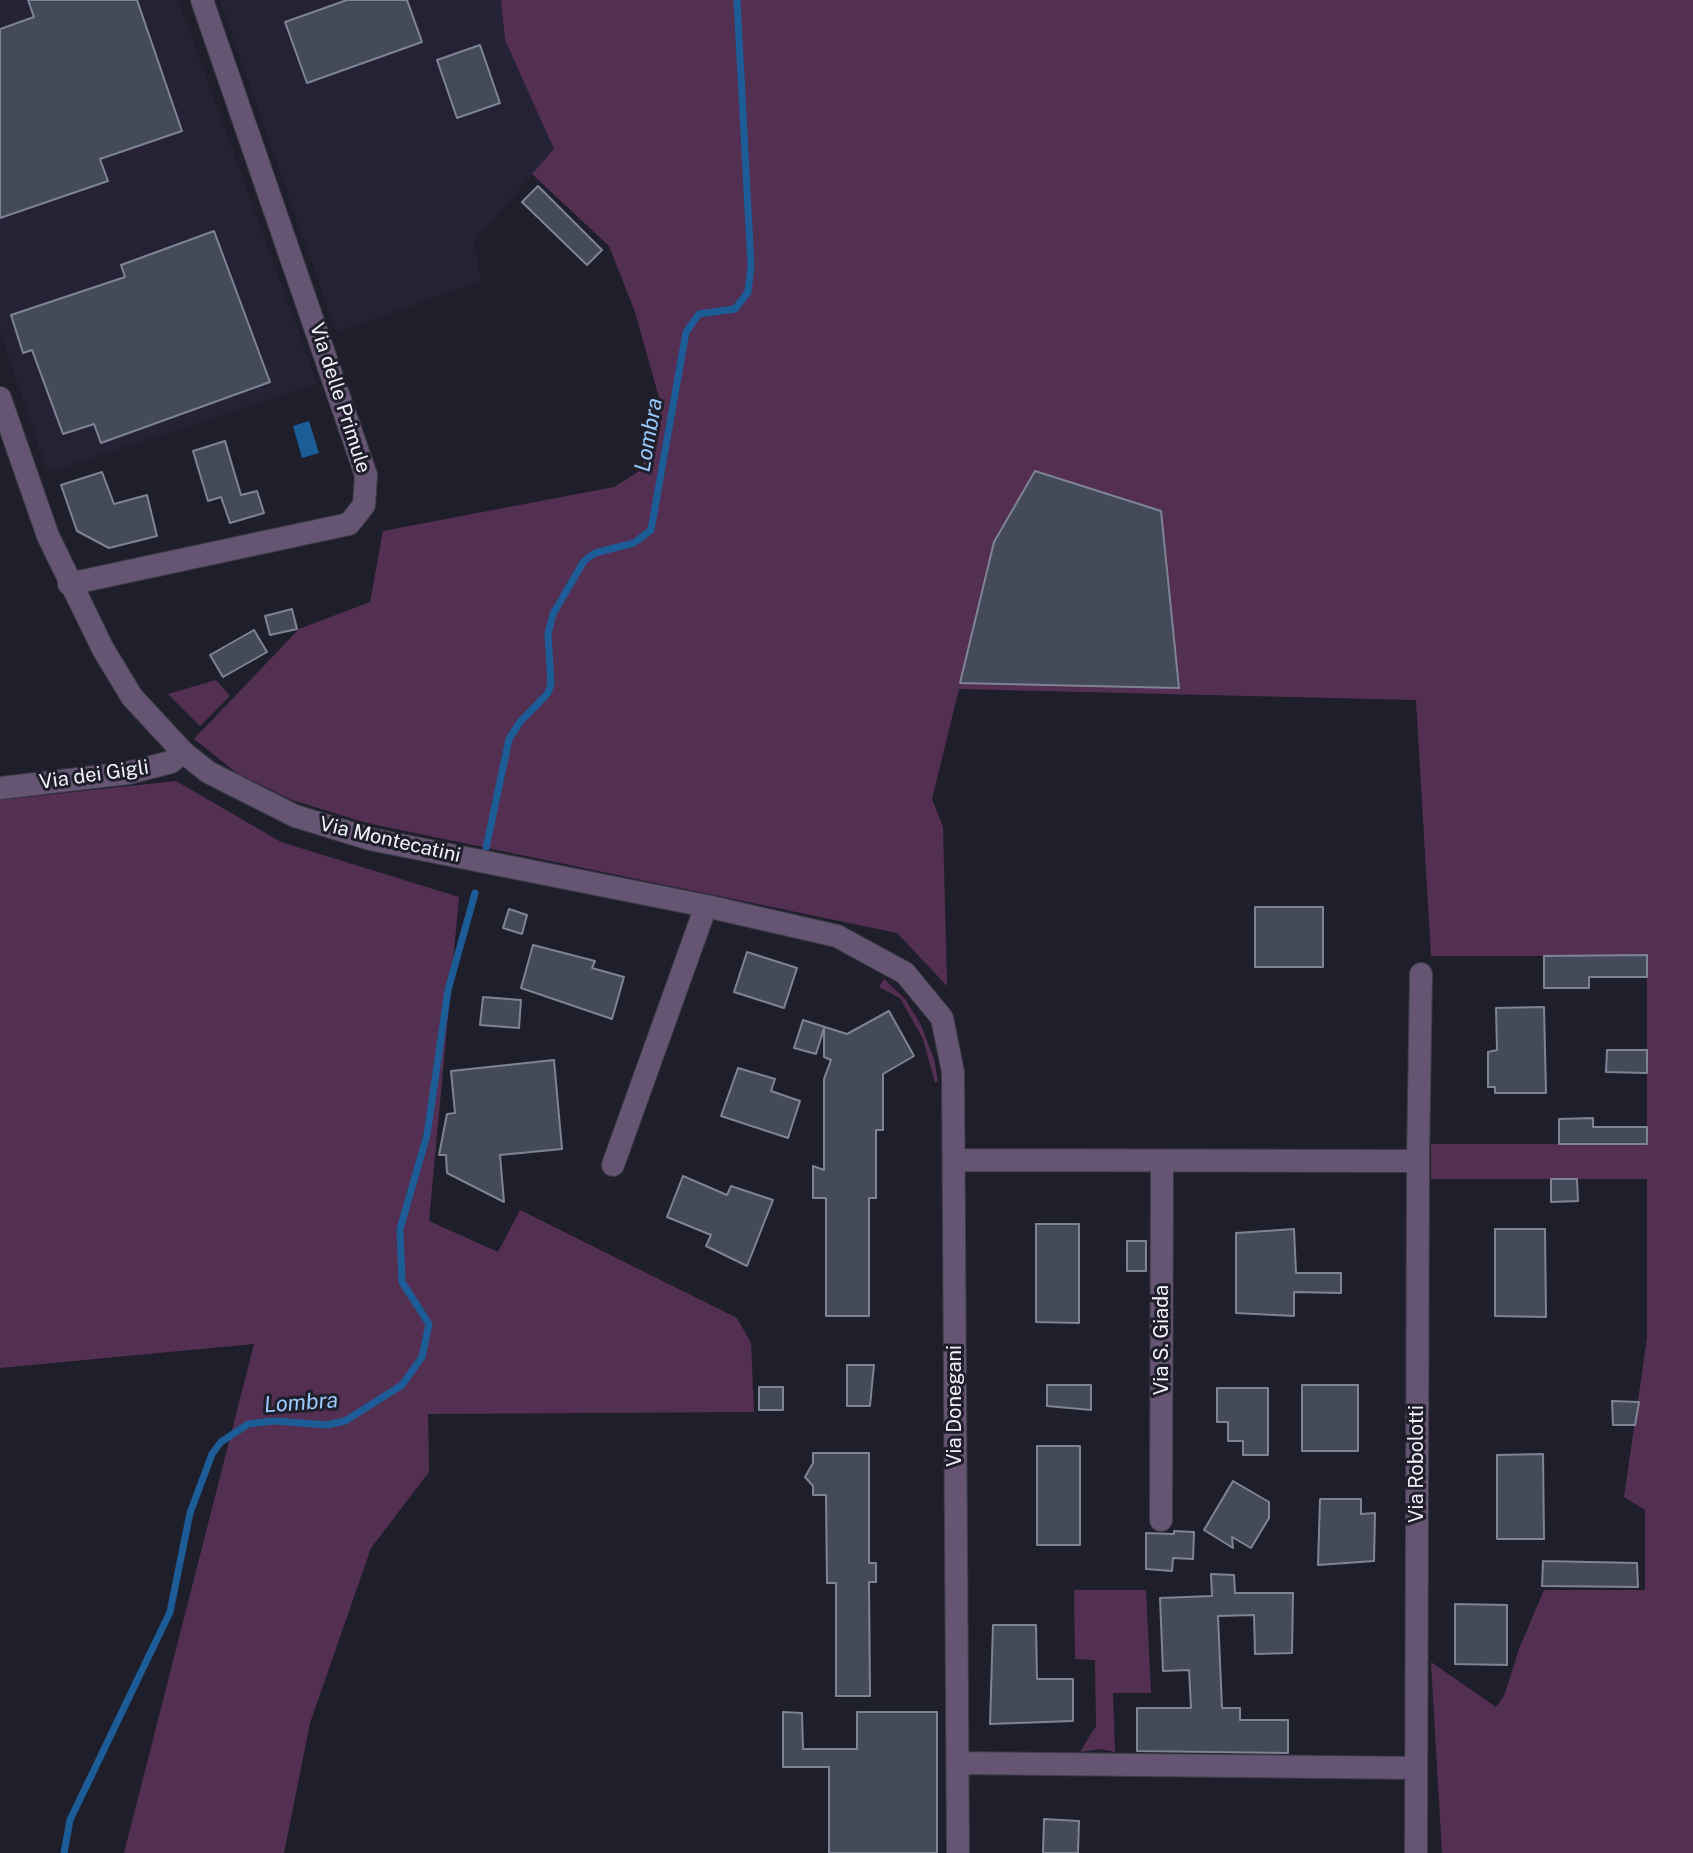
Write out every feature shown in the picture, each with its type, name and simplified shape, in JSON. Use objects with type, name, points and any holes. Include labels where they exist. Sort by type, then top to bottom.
[{"type":"street","name":"Via delle Primule","points":[[69,584],[349,524],[364,505],[366,475],[202,0]]},
{"type":"street","name":"Via Montecatini","points":[[0,398],[48,536],[69,584],[132,697],[183,752],[242,792],[295,816],[370,839],[706,906],[837,936],[905,973]]},
{"type":"street","name":"Via dei Gigli","points":[[0,788],[128,773],[171,762],[183,752]]},
{"type":"street","points":[[613,1165],[706,906]]},
{"type":"street","name":"Via Donegani","points":[[905,973],[942,1018],[953,1072],[958,1853]]},
{"type":"street","name":"Via Robolotti","points":[[1416,1853],[1421,974]]},
{"type":"street","points":[[954,1160],[1418,1161]]},
{"type":"street","name":"Via S. Giada","points":[[1161,1520],[1162,1161]]},
{"type":"street","points":[[958,1763],[1416,1768]]},
{"type":"shaded area","points":[[0,0],[178,0],[317,383],[48,472],[0,330]]},
{"type":"shaded area","points":[[220,0],[501,0],[505,40],[554,149],[474,242],[481,281],[336,332]]},
{"type":"shaded area","points":[[501,0],[1693,0],[1693,1853],[1442,1853],[1431,1662],[1496,1707],[1504,1696],[1519,1649],[1544,1590],[1645,1590],[1645,1510],[1624,1497],[1647,1338],[1647,1179],[1431,1179],[1431,1144],[1647,1144],[1647,956],[1431,956],[1416,700],[959,689],[932,799],[943,827],[947,986],[897,933],[367,823],[292,800],[237,773],[194,739],[299,629],[370,602],[383,531],[614,487],[641,470],[662,408],[635,312],[609,246],[532,174],[554,149],[505,40]]},
{"type":"shaded area","points":[[216,680],[230,696],[200,726],[168,694]]},
{"type":"shaded area","points":[[176,781],[281,842],[459,897],[429,1221],[498,1252],[520,1210],[737,1318],[751,1343],[754,1412],[428,1414],[429,1472],[371,1548],[310,1723],[284,1853],[124,1853],[254,1344],[0,1368],[0,800]]},
{"type":"shaded area","points":[[884,979],[905,999],[921,1025],[934,1059],[938,1081],[935,1083],[923,1039],[900,998],[879,987]]},
{"type":"shaded area","points":[[1074,1590],[1146,1590],[1151,1693],[1113,1693],[1115,1752],[1101,1749],[1080,1752],[1096,1726],[1095,1660],[1075,1659]]},
{"type":"water","points":[[309,421],[319,453],[302,458],[293,426]]},
{"type":"building","points":[[28,0],[137,0],[182,131],[100,159],[108,181],[0,218],[0,29],[34,17]]},
{"type":"building","points":[[347,0],[407,0],[422,42],[307,83],[285,22]]},
{"type":"building","points":[[480,45],[500,103],[457,118],[437,60]]},
{"type":"building","points":[[538,186],[602,250],[587,265],[522,202]]},
{"type":"building","points":[[214,231],[270,382],[101,443],[94,424],[63,434],[32,350],[23,353],[11,315],[125,277],[121,265]]},
{"type":"building","points":[[225,441],[241,495],[257,491],[264,513],[230,523],[221,497],[208,501],[193,451]]},
{"type":"building","points":[[1035,471],[1161,511],[1179,688],[960,683],[994,542]]},
{"type":"building","points":[[102,472],[114,504],[147,495],[157,536],[109,548],[77,531],[61,485]]},
{"type":"building","points":[[292,609],[297,629],[270,635],[265,616]]},
{"type":"building","points":[[254,630],[267,652],[223,677],[210,655]]},
{"type":"building","points":[[1255,907],[1323,907],[1323,967],[1255,967]]},
{"type":"building","points":[[509,909],[527,915],[522,934],[503,928]]},
{"type":"building","points":[[533,945],[595,961],[592,968],[624,977],[612,1019],[521,988]]},
{"type":"building","points":[[747,952],[797,968],[784,1008],[734,992]]},
{"type":"building","points":[[1647,955],[1647,977],[1589,977],[1589,988],[1544,988],[1544,956]]},
{"type":"building","points":[[483,997],[521,1000],[519,1028],[480,1025]]},
{"type":"building","points":[[1544,1007],[1546,1093],[1495,1093],[1495,1087],[1488,1087],[1488,1052],[1497,1050],[1496,1008]]},
{"type":"building","points":[[889,1011],[914,1056],[883,1074],[883,1130],[876,1130],[876,1198],[869,1198],[869,1316],[826,1316],[826,1198],[813,1198],[813,1166],[824,1170],[824,1079],[831,1060],[824,1057],[824,1028],[816,1054],[794,1048],[803,1020],[847,1034]]},
{"type":"building","points":[[1607,1050],[1647,1050],[1647,1073],[1606,1072]]},
{"type":"building","points":[[554,1060],[562,1149],[500,1155],[504,1202],[447,1173],[446,1155],[439,1155],[447,1114],[455,1113],[451,1071]]},
{"type":"building","points":[[738,1068],[775,1079],[771,1091],[800,1101],[788,1138],[721,1116]]},
{"type":"building","points":[[1593,1118],[1593,1127],[1647,1127],[1647,1144],[1559,1144],[1559,1119]]},
{"type":"building","points":[[683,1176],[727,1195],[731,1186],[773,1200],[747,1266],[706,1246],[711,1235],[667,1217]]},
{"type":"building","points":[[1551,1179],[1577,1179],[1578,1201],[1551,1202]]},
{"type":"building","points":[[1036,1224],[1079,1224],[1079,1323],[1036,1322]]},
{"type":"building","points":[[1294,1229],[1296,1273],[1341,1273],[1341,1293],[1294,1292],[1294,1316],[1236,1313],[1236,1233]]},
{"type":"building","points":[[1495,1229],[1545,1229],[1546,1317],[1495,1316]]},
{"type":"building","points":[[1127,1241],[1146,1241],[1146,1271],[1127,1271]]},
{"type":"building","points":[[847,1365],[874,1365],[870,1406],[847,1406]]},
{"type":"building","points":[[1047,1385],[1091,1385],[1091,1410],[1047,1406]]},
{"type":"building","points":[[1302,1385],[1358,1385],[1358,1451],[1302,1451]]},
{"type":"building","points":[[759,1387],[783,1387],[783,1410],[759,1410]]},
{"type":"building","points":[[1217,1388],[1268,1388],[1268,1455],[1243,1455],[1243,1441],[1228,1441],[1228,1422],[1217,1422]]},
{"type":"building","points":[[1612,1401],[1639,1402],[1635,1425],[1613,1425]]},
{"type":"building","points":[[1037,1446],[1080,1446],[1080,1545],[1037,1545]]},
{"type":"building","points":[[813,1453],[869,1453],[869,1563],[876,1563],[876,1582],[869,1582],[870,1696],[836,1696],[836,1583],[827,1583],[826,1495],[813,1495],[813,1486],[805,1477],[813,1463]]},
{"type":"building","points":[[1543,1454],[1544,1539],[1497,1539],[1497,1455]]},
{"type":"building","points":[[1233,1481],[1269,1502],[1269,1518],[1251,1548],[1232,1537],[1233,1548],[1204,1530]]},
{"type":"building","points":[[1320,1499],[1361,1499],[1361,1514],[1375,1513],[1374,1561],[1318,1565]]},
{"type":"building","points":[[1174,1531],[1194,1532],[1193,1559],[1173,1558],[1172,1571],[1146,1569],[1146,1533],[1174,1534]]},
{"type":"building","points":[[1543,1561],[1637,1563],[1638,1587],[1542,1586]]},
{"type":"building","points":[[1211,1574],[1234,1575],[1235,1593],[1293,1593],[1292,1653],[1255,1654],[1254,1615],[1218,1616],[1222,1708],[1240,1708],[1240,1720],[1288,1720],[1288,1753],[1137,1751],[1137,1708],[1191,1708],[1189,1670],[1163,1671],[1160,1598],[1212,1596]]},
{"type":"building","points":[[1455,1604],[1507,1605],[1507,1665],[1455,1664]]},
{"type":"building","points":[[993,1625],[1036,1625],[1037,1679],[1073,1679],[1073,1721],[990,1724]]},
{"type":"building","points":[[783,1712],[802,1713],[803,1749],[857,1749],[857,1712],[937,1712],[937,1853],[829,1853],[829,1767],[783,1767]]},
{"type":"building","points":[[1044,1819],[1079,1821],[1078,1853],[1043,1853]]},
{"type":"waterway","name":"Lombra","points":[[486,848],[509,739],[520,722],[548,693],[551,684],[548,634],[553,614],[584,561],[595,553],[634,543],[651,530],[686,332],[699,314],[735,309],[748,292],[751,266],[737,0]]},
{"type":"waterway","name":"Lombra","points":[[64,1853],[70,1820],[170,1612],[190,1513],[212,1454],[221,1442],[248,1424],[274,1421],[327,1425],[345,1421],[402,1385],[422,1357],[429,1324],[402,1282],[400,1229],[427,1135],[448,990],[475,893]]}]
